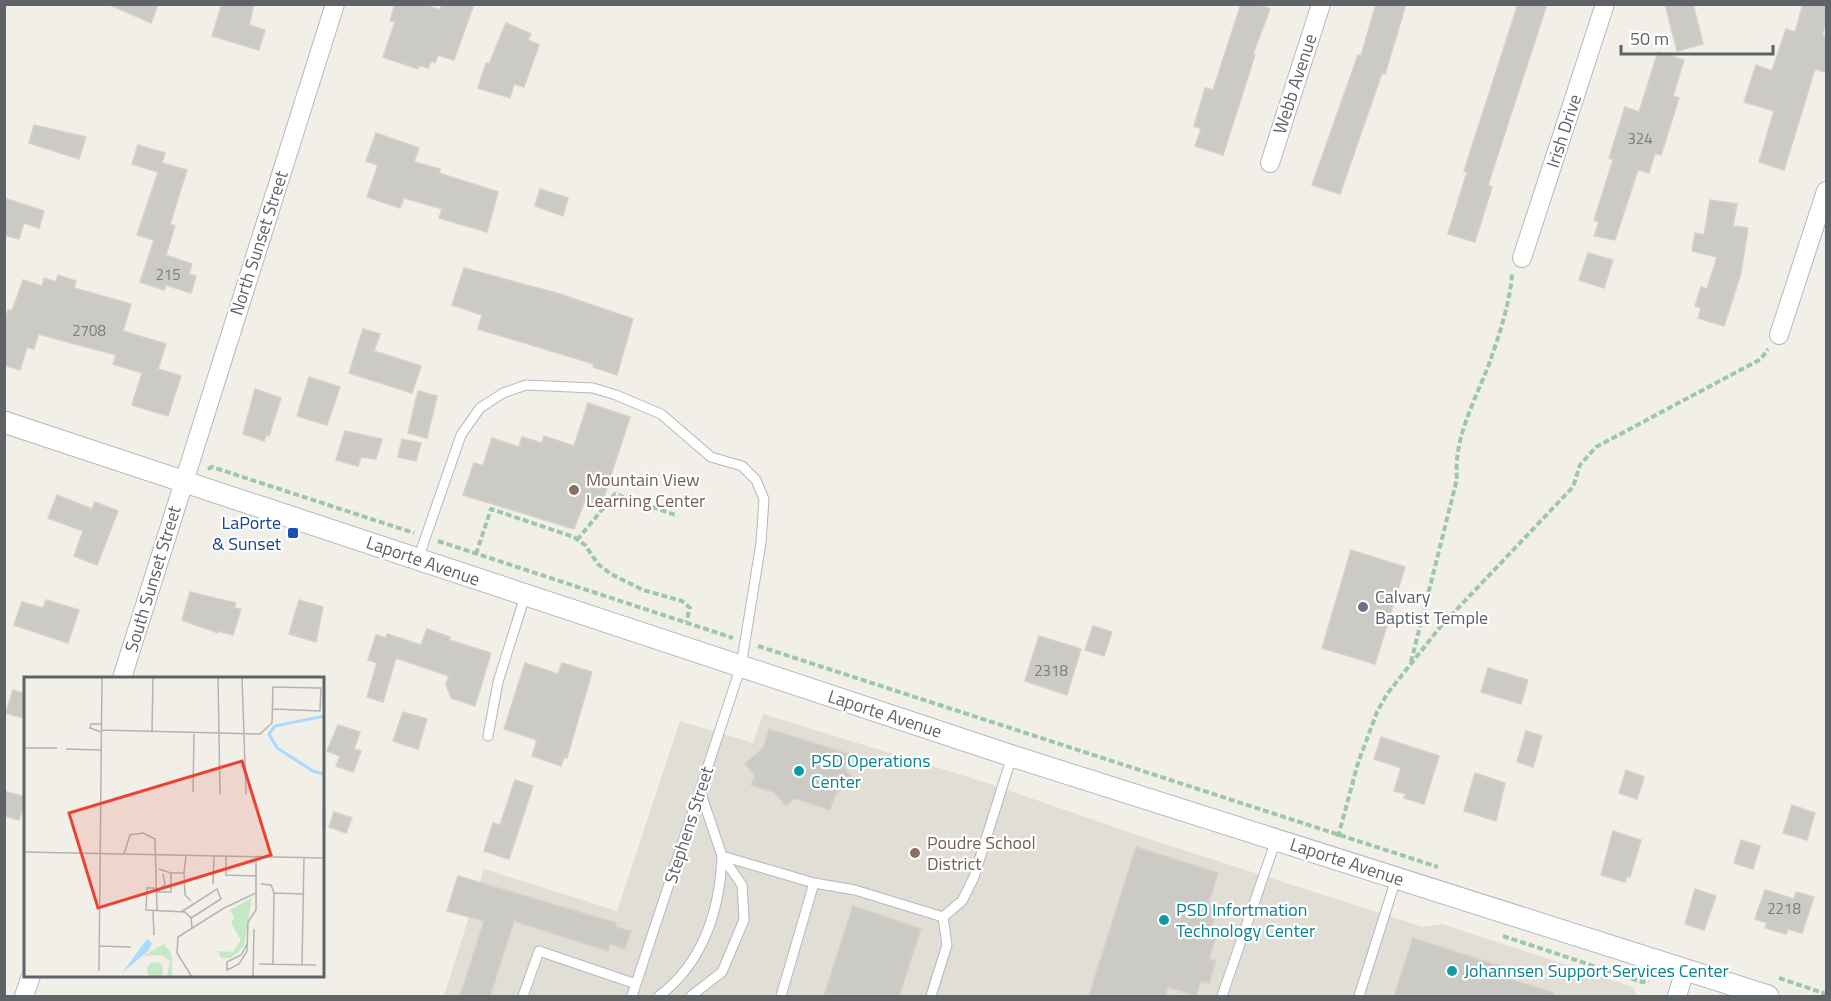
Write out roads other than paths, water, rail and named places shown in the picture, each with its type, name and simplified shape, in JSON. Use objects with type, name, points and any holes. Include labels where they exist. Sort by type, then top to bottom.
[{"type":"street","name":"North Sunset Street","points":[[184,481],[335,4]]},
{"type":"street","name":"Webb Avenue","points":[[1270,163],[1321,4]]},
{"type":"street","name":"Irish Drive","points":[[1522,258],[1605,4]]},
{"type":"street","points":[[1779,335],[1827,191]]},
{"type":"street","name":"Laporte Avenue","points":[[4,422],[1012,756],[1768,996]]},
{"type":"street","name":"South Sunset Street","points":[[122,677],[184,481]]},
{"type":"street","points":[[1677,996],[1685,970]]},
{"type":"street","points":[[24,996],[30,977]]},
{"type":"lane","name":"Stephens Street","points":[[418,559],[461,435],[480,408],[503,393],[526,385],[593,388],[616,395],[661,414],[711,457],[742,465],[756,480],[764,500],[761,543],[741,666],[632,996]]},
{"type":"lane","points":[[488,736],[498,682],[525,596]]},
{"type":"lane","points":[[943,916],[962,901],[974,878],[1012,756]]},
{"type":"lane","points":[[691,996],[722,972],[744,920],[742,885],[722,856],[700,791]]},
{"type":"lane","points":[[1222,996],[1276,840]]},
{"type":"lane","points":[[722,856],[814,883],[855,890],[943,916]]},
{"type":"lane","points":[[659,996],[678,982],[699,954],[721,885],[722,856]]},
{"type":"lane","points":[[1359,996],[1396,878]]},
{"type":"lane","points":[[781,996],[814,883]]},
{"type":"lane","points":[[931,996],[947,945],[943,916]]},
{"type":"lane","points":[[524,996],[539,951],[636,984]]},
{"type":"place","name":"Mountain View Learning Center","points":[[574,490]]},
{"type":"place","name":"LaPorte & Sunset","points":[[293,533]]},
{"type":"place","name":"Calvary Baptist Temple","points":[[1363,607]]},
{"type":"place","name":"PSD Operations Center","points":[[799,771]]},
{"type":"place","name":"Poudre School District","points":[[915,853]]},
{"type":"place","name":"PSD Infortmation Technology Center","points":[[1164,920]]},
{"type":"place","name":"Johannsen Support Services Center","points":[[1452,971]]}]
